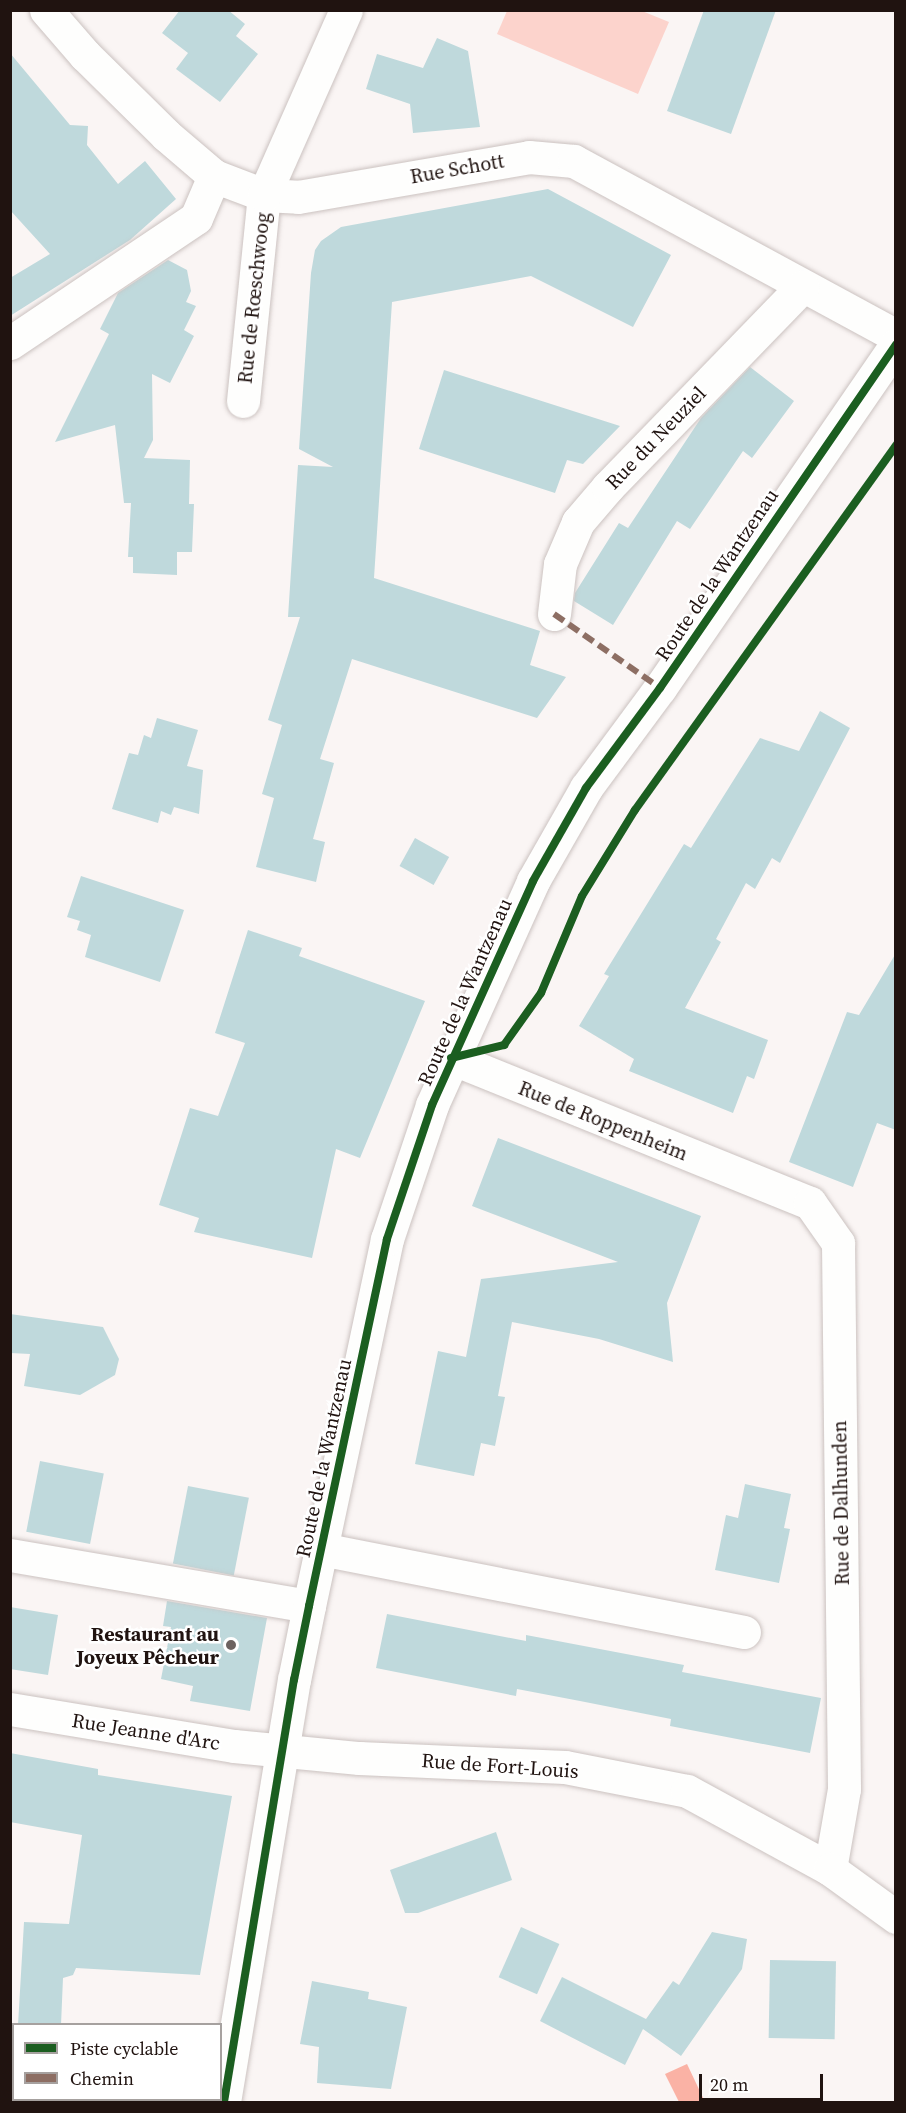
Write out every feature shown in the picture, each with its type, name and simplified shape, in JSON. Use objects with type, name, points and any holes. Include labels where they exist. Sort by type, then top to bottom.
[{"type":"street","name":"Rue Schott","points":[[46,10],[85,56],[165,135],[214,176],[264,195],[298,197],[529,157],[574,161],[802,287],[896,336]]},
{"type":"street","name":"Rue de Rœschwoog","points":[[243,401],[264,195],[346,10]]},
{"type":"street","points":[[10,343],[196,218],[214,176]]},
{"type":"street","name":"Rue du Neuziel","points":[[554,614],[560,564],[578,522],[608,487],[802,287]]},
{"type":"street","name":"Route de la Wantzenau","points":[[224,2103],[282,1751],[309,1606],[387,1239],[432,1105],[451,1058],[533,881],[586,788],[660,688],[896,344]]},
{"type":"street","name":"Rue de Roppenheim","points":[[451,1058],[756,1182]]},
{"type":"street","name":"Rue de Dalhunden","points":[[756,1182],[810,1203],[838,1243],[844,1789],[830,1869]]},
{"type":"street","points":[[321,1550],[744,1632]]},
{"type":"street","points":[[10,1555],[309,1606]]},
{"type":"street","name":"Rue Jeanne d'Arc","points":[[10,1709],[234,1746],[282,1751]]},
{"type":"street","name":"Rue de Fort-Louis","points":[[282,1751],[359,1758],[565,1767],[687,1791],[830,1869],[896,1917]]},
{"type":"shaded area","points":[[507,11],[642,11],[669,22],[638,94],[497,34]]},
{"type":"shaded area","points":[[687,2064],[705,2102],[679,2102],[665,2074]]},
{"type":"building","points":[[180,10],[228,10],[245,24],[236,36],[258,54],[220,102],[176,69],[188,53],[162,33]]},
{"type":"building","points":[[704,10],[776,10],[731,134],[667,111]]},
{"type":"building","points":[[437,38],[468,51],[480,127],[413,133],[410,104],[366,89],[377,54],[423,68]]},
{"type":"building","points":[[10,53],[70,125],[88,126],[87,145],[118,184],[145,161],[176,199],[130,240],[10,316],[10,278],[50,254],[10,210]]},
{"type":"building","points":[[548,189],[671,255],[633,327],[531,276],[392,302],[374,578],[540,631],[530,665],[566,677],[537,718],[352,659],[320,759],[334,763],[313,839],[325,842],[316,882],[256,867],[274,798],[262,794],[282,725],[268,720],[300,617],[288,617],[298,465],[333,467],[299,449],[311,273],[315,250],[321,241],[341,227]]},
{"type":"building","points":[[168,260],[187,270],[191,291],[186,302],[196,306],[184,330],[194,336],[170,383],[152,374],[153,440],[144,458],[190,460],[189,504],[194,504],[192,552],[177,552],[177,575],[133,573],[133,557],[128,557],[131,503],[124,503],[115,425],[55,442],[109,334],[100,329],[118,293]]},
{"type":"building","points":[[750,367],[794,401],[752,458],[743,451],[690,529],[677,521],[613,625],[574,601],[575,593],[619,523],[628,528],[701,418]]},
{"type":"building","points":[[444,370],[620,426],[583,464],[567,460],[555,493],[419,449]]},
{"type":"building","points":[[820,711],[850,728],[780,863],[772,858],[755,889],[746,883],[716,939],[721,942],[685,1008],[768,1040],[754,1079],[747,1076],[733,1113],[629,1071],[634,1059],[579,1026],[609,976],[604,974],[684,844],[691,848],[760,738],[799,751]]},
{"type":"building","points":[[157,718],[198,730],[187,766],[203,770],[199,814],[174,807],[171,815],[161,811],[158,823],[112,809],[129,753],[138,755],[144,735],[151,738]]},
{"type":"building","points":[[415,838],[449,857],[434,885],[399,866]]},
{"type":"building","points":[[81,876],[184,910],[160,982],[85,957],[91,935],[77,930],[80,921],[67,917]]},
{"type":"building","points":[[248,930],[302,948],[299,956],[425,1001],[360,1158],[336,1149],[312,1258],[194,1232],[199,1218],[159,1205],[190,1108],[218,1116],[245,1043],[215,1033]]},
{"type":"building","points":[[896,953],[896,1130],[877,1123],[853,1187],[789,1162],[847,1012],[859,1015]]},
{"type":"building","points":[[498,1138],[701,1216],[667,1303],[673,1362],[599,1339],[512,1322],[498,1396],[505,1397],[495,1446],[481,1443],[474,1476],[415,1464],[438,1351],[466,1357],[481,1279],[618,1262],[472,1206]]},
{"type":"building","points":[[10,1314],[103,1327],[119,1359],[115,1375],[80,1395],[24,1386],[30,1354],[10,1353]]},
{"type":"building","points":[[40,1461],[104,1473],[90,1544],[26,1532]]},
{"type":"building","points":[[745,1484],[791,1494],[784,1528],[790,1529],[779,1583],[715,1570],[726,1515],[738,1518]]},
{"type":"building","points":[[188,1486],[249,1498],[234,1575],[173,1564]]},
{"type":"building","name":"Restaurant au Joyeux Pêcheur","points":[[167,1601],[267,1618],[250,1711],[190,1701],[193,1686],[161,1679],[171,1627],[163,1626]]},
{"type":"building","points":[[10,1607],[58,1615],[48,1675],[10,1669]]},
{"type":"building","points":[[387,1614],[526,1641],[526,1635],[684,1665],[682,1672],[821,1698],[810,1753],[670,1726],[671,1719],[580,1701],[517,1689],[516,1696],[376,1668]]},
{"type":"building","points":[[10,1753],[98,1769],[98,1775],[232,1796],[200,1975],[76,1968],[73,1975],[63,1978],[61,2023],[18,2023],[24,1922],[69,1924],[82,1835],[10,1822]]},
{"type":"building","points":[[496,1832],[512,1880],[418,1913],[405,1913],[390,1870]]},
{"type":"building","points":[[521,1927],[559,1944],[537,1994],[499,1977]]},
{"type":"building","points":[[712,1932],[747,1939],[742,1969],[681,2056],[643,2029],[625,2065],[540,2021],[562,1977],[646,2019],[673,1981],[679,1985]]},
{"type":"building","points":[[770,1960],[836,1961],[835,2039],[769,2038]]},
{"type":"building","points":[[312,1981],[369,1992],[368,1999],[407,2007],[391,2089],[317,2083],[319,2047],[300,2044]]},
{"type":"marked path","points":[[554,614],[660,688]]},
{"type":"cycle path","points":[[224,2102],[294,1680],[309,1606],[387,1239],[432,1105],[533,881],[586,788],[660,688],[896,344]]},
{"type":"cycle path","points":[[451,1058],[504,1045],[541,993],[582,896],[635,810],[896,445]]},
{"type":"place","name":"Restaurant au Joyeux Pêcheur","points":[[231,1645]]}]
